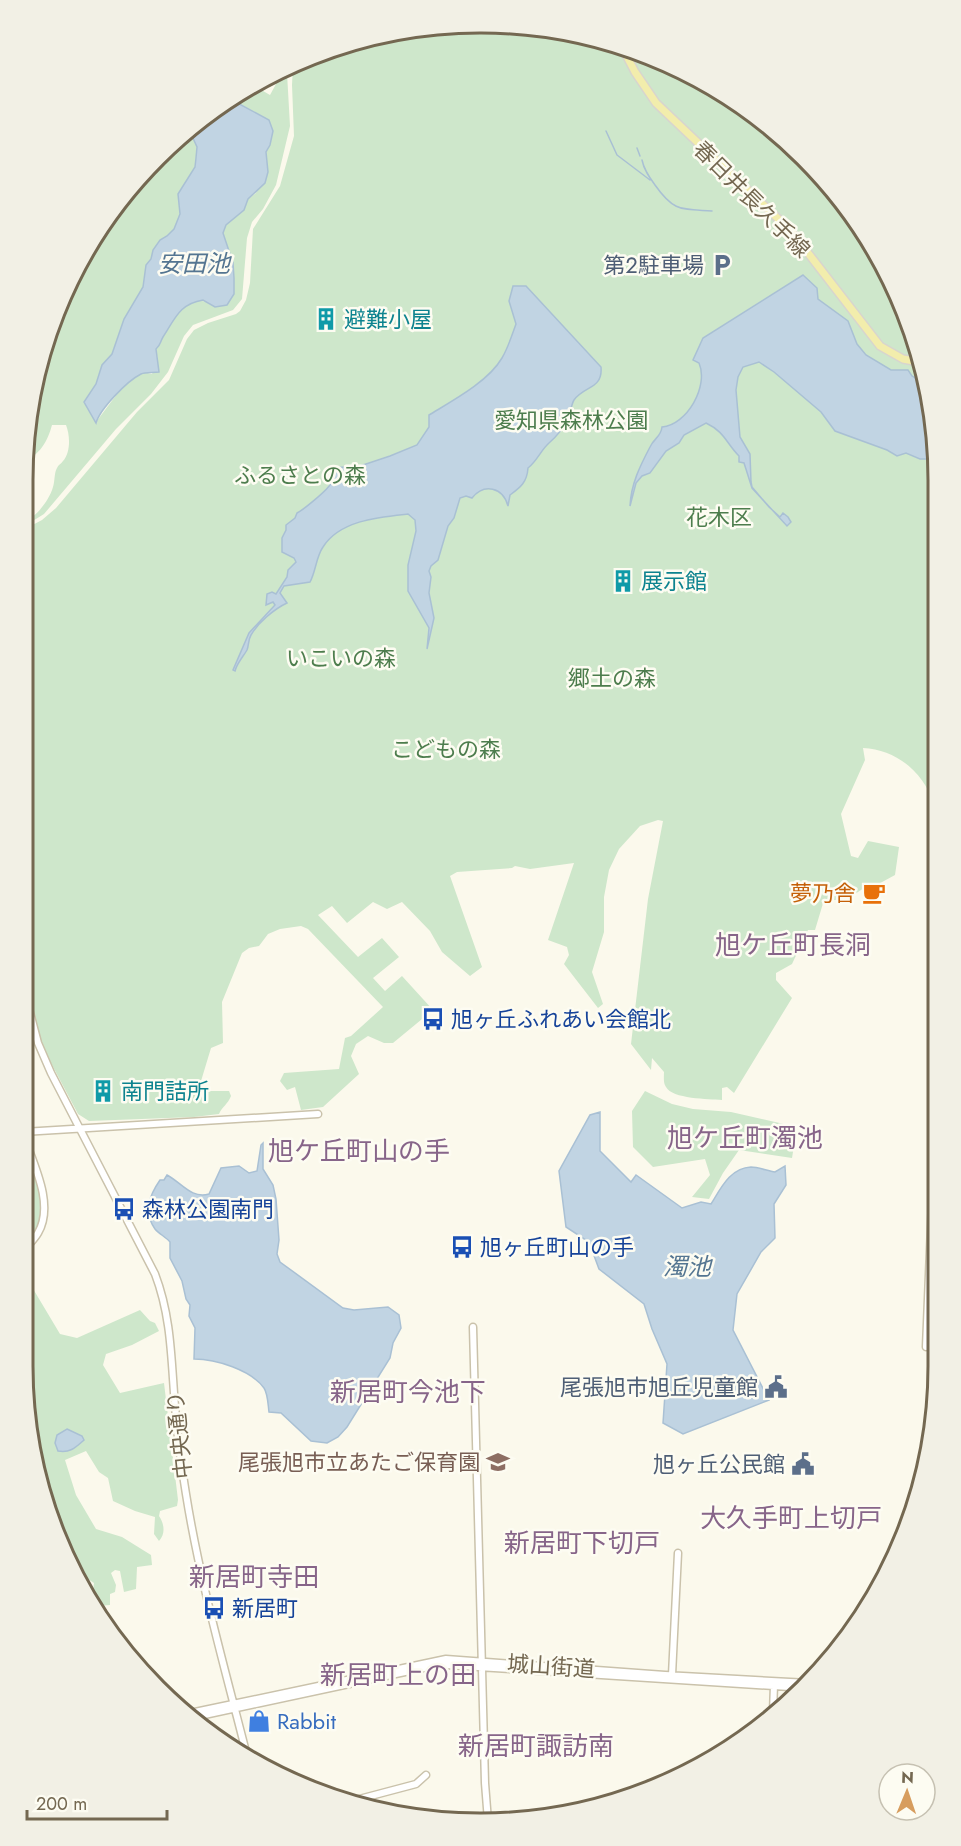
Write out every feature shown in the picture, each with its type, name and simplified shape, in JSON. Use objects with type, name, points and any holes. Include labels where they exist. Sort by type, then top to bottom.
[{"type":"main road","name":"春日井長久手線","points":[[628,58],[656,103],[791,231],[880,346],[903,359],[912,361]]},
{"type":"street","name":"中央通り","points":[[33,1024],[38,1043],[78,1128],[163,1294],[170,1330],[176,1417],[190,1521],[244,1745]]},
{"type":"street","points":[[33,1132],[318,1114]]},
{"type":"street","points":[[33,1165],[45,1204],[43,1221],[33,1239]]},
{"type":"street","points":[[926,1347],[928,1299]]},
{"type":"street","points":[[473,1327],[487,1813]]},
{"type":"street","points":[[672,1675],[678,1553]]},
{"type":"street","name":"城山街道","points":[[201,1715],[233,1706],[446,1659],[774,1684],[796,1683]]},
{"type":"street","name":"城山街道","points":[[483,1663],[672,1675],[792,1686]]},
{"type":"street","points":[[773,1704],[774,1684]]},
{"type":"street","name":"城山街道","points":[[197,1712],[233,1706]]},
{"type":"street","points":[[364,1798],[416,1784],[426,1775]]},
{"type":"green space","name":"愛知県森林公園","points":[[451,34],[510,34],[539,37],[596,48],[652,67],[729,108],[753,125],[797,164],[836,208],[853,232],[894,309],[913,365],[927,451],[928,791],[916,773],[898,758],[863,748],[865,760],[841,814],[851,856],[858,858],[868,841],[899,847],[895,875],[873,887],[864,888],[846,900],[824,900],[815,930],[808,930],[792,964],[776,973],[776,980],[792,998],[734,1093],[727,1087],[722,1088],[722,1100],[691,1098],[670,1091],[664,1084],[664,1072],[652,1058],[651,1070],[631,1044],[648,899],[663,821],[658,820],[640,826],[619,849],[609,870],[604,897],[604,932],[592,972],[603,1004],[598,1008],[564,964],[569,955],[567,947],[548,940],[574,863],[530,869],[515,866],[457,872],[450,876],[482,967],[470,976],[442,952],[430,931],[402,902],[387,909],[373,902],[347,923],[332,906],[318,915],[358,957],[382,938],[399,957],[373,978],[385,991],[402,976],[433,1010],[393,1043],[384,1043],[368,1036],[356,1044],[351,1056],[359,1074],[323,1107],[301,1110],[295,1087],[287,1090],[280,1081],[284,1073],[339,1069],[345,1038],[351,1036],[383,1007],[308,929],[301,926],[280,929],[268,934],[259,946],[249,948],[242,953],[222,1002],[223,1043],[211,1048],[198,1091],[229,1091],[231,1096],[219,1114],[89,1121],[78,1114],[41,1044],[33,1008],[33,525],[56,508],[137,412],[169,380],[187,339],[194,330],[240,311],[246,300],[250,283],[253,229],[280,186],[294,136],[293,75],[365,48]]},
{"type":"green space","points":[[287,77],[290,126],[276,185],[263,209],[252,222],[247,238],[242,299],[233,310],[193,325],[184,336],[168,372],[151,394],[116,429],[44,514],[33,521],[33,516],[48,498],[56,470],[66,457],[69,448],[66,425],[52,425],[42,447],[34,455],[37,422],[48,365],[67,309],[93,257],[125,208],[144,185],[193,138],[197,147],[195,167],[178,194],[180,214],[174,229],[160,240],[153,250],[151,259],[146,265],[143,287],[124,319],[112,354],[102,365],[96,384],[84,402],[96,422],[123,386],[143,372],[152,374],[158,361],[156,349],[182,309],[195,301],[212,304],[233,264],[223,233],[226,225],[244,210],[248,199],[256,193],[267,160],[266,152],[270,145],[269,120],[239,104],[262,90],[270,95],[276,84]]},
{"type":"green space","points":[[645,1091],[672,1104],[693,1109],[731,1112],[797,1127],[792,1158],[739,1150],[709,1199],[692,1197],[710,1175],[705,1159],[653,1167],[633,1147],[632,1111]]},
{"type":"green space","points":[[33,1165],[43,1199],[43,1210],[38,1228],[33,1235]]},
{"type":"green space","points":[[33,1289],[60,1334],[77,1338],[140,1310],[155,1323],[159,1331],[132,1345],[106,1354],[103,1365],[120,1393],[164,1383],[177,1506],[160,1511],[163,1532],[159,1541],[154,1534],[155,1517],[113,1501],[108,1478],[99,1472],[86,1451],[65,1460],[76,1495],[96,1529],[122,1537],[151,1555],[152,1565],[137,1567],[136,1589],[124,1592],[120,1571],[115,1570],[111,1573],[116,1585],[115,1592],[110,1594],[110,1605],[103,1606],[93,1589],[94,1583],[87,1579],[67,1537],[48,1481],[42,1453],[34,1395]]},
{"type":"water","name":"安田池","points":[[239,104],[269,120],[273,131],[266,152],[268,172],[265,183],[248,199],[244,210],[226,225],[223,233],[233,263],[234,294],[227,305],[215,307],[203,300],[183,309],[156,349],[159,372],[141,374],[129,383],[108,403],[96,423],[84,402],[96,384],[102,365],[112,354],[124,319],[143,287],[146,265],[151,259],[153,250],[160,240],[174,229],[180,214],[178,194],[195,167],[197,147],[193,138]]},
{"type":"water","points":[[803,275],[817,288],[818,299],[848,321],[857,344],[866,355],[891,370],[908,370],[916,378],[924,422],[927,459],[920,459],[906,453],[897,456],[887,450],[835,431],[821,412],[759,362],[743,367],[738,377],[736,390],[740,437],[750,454],[752,487],[763,500],[752,488],[744,463],[739,462],[739,456],[721,434],[706,423],[684,435],[679,443],[666,451],[650,473],[642,476],[636,483],[630,506],[637,475],[662,427],[671,425],[680,419],[694,403],[701,382],[701,372],[699,363],[693,360],[703,338]]},
{"type":"water","points":[[513,286],[526,286],[601,367],[601,374],[596,383],[574,400],[564,425],[528,468],[523,484],[510,495],[508,506],[502,495],[493,489],[482,490],[472,498],[466,496],[460,498],[454,518],[448,526],[438,560],[429,571],[431,577],[429,593],[434,618],[427,649],[429,628],[408,591],[408,565],[416,531],[415,520],[408,514],[397,515],[350,525],[330,538],[321,551],[310,582],[284,586],[280,593],[287,603],[258,626],[250,637],[247,650],[235,671],[233,670],[249,633],[275,605],[273,602],[266,605],[267,594],[272,592],[276,594],[287,577],[288,570],[296,562],[294,558],[282,552],[282,538],[286,525],[329,486],[331,468],[360,466],[417,445],[429,427],[429,415],[469,390],[496,367],[516,324],[509,301]]},
{"type":"water","points":[[772,510],[780,517],[783,513],[791,522],[787,526]]},
{"type":"water","name":"濁池","points":[[600,1112],[600,1151],[631,1182],[636,1175],[682,1208],[701,1202],[711,1204],[727,1180],[744,1168],[754,1167],[775,1172],[785,1166],[786,1185],[774,1204],[775,1238],[761,1252],[737,1294],[733,1330],[769,1400],[683,1434],[663,1423],[667,1364],[644,1304],[599,1269],[589,1242],[566,1227],[559,1171],[590,1115]]},
{"type":"water","points":[[263,1143],[263,1169],[273,1185],[276,1199],[279,1240],[277,1254],[280,1262],[343,1308],[354,1310],[388,1307],[399,1315],[401,1328],[393,1343],[390,1358],[347,1427],[338,1437],[327,1443],[311,1441],[281,1413],[269,1412],[264,1388],[251,1376],[222,1363],[194,1359],[195,1328],[189,1316],[190,1305],[186,1299],[182,1281],[170,1258],[170,1242],[155,1229],[149,1216],[149,1204],[153,1192],[160,1180],[164,1180],[167,1175],[192,1192],[209,1194],[221,1168],[239,1166],[249,1173],[257,1171]]},
{"type":"water","points":[[67,1429],[82,1436],[84,1440],[72,1449],[58,1451],[55,1443],[57,1435]]},
{"type":"waterway","points":[[606,131],[617,155],[650,180]]},
{"type":"waterway","points":[[637,148],[640,156]]},
{"type":"waterway","points":[[642,160],[651,179],[673,205],[685,209],[712,211]]},
{"type":"place","name":"第２駐車場","points":[[722,265]]},
{"type":"place","name":"避難小屋","points":[[326,319]]},
{"type":"place","name":"展示館","points":[[623,581]]},
{"type":"place","name":"夢乃舎","points":[[874,893]]},
{"type":"place","name":"旭ヶ丘ふれあい会館北","points":[[433,1019]]},
{"type":"place","name":"南門詰所","points":[[103,1091]]},
{"type":"place","name":"森林公園南門","points":[[124,1209]]},
{"type":"place","name":"旭ヶ丘町山の手","points":[[462,1247]]},
{"type":"place","name":"尾張旭市旭丘児童館","points":[[776,1387]]},
{"type":"place","name":"尾張旭市立あたご保育園","points":[[498,1462]]},
{"type":"place","name":"旭ヶ丘公民館","points":[[803,1464]]},
{"type":"place","name":"新居町","points":[[214,1608]]},
{"type":"place","name":"Rabbit","points":[[259,1721]]},
{"type":"district","name":"旭ケ丘町長洞","points":[[793,945]]},
{"type":"district","name":"旭ケ丘町濁池","points":[[745,1138]]},
{"type":"district","name":"旭ケ丘町山の手","points":[[359,1151]]},
{"type":"district","name":"新居町今池下","points":[[408,1392]]},
{"type":"district","name":"大久手町上切戸","points":[[791,1518]]},
{"type":"district","name":"新居町下切戸","points":[[582,1543]]},
{"type":"district","name":"新居町寺田","points":[[254,1577]]},
{"type":"district","name":"新居町上の田","points":[[398,1675]]},
{"type":"district","name":"新居町諏訪南","points":[[536,1746]]},
{"type":"park label","name":"ふるさとの森","points":[[300,475]]},
{"type":"park label","name":"花木区","points":[[719,517]]},
{"type":"park label","name":"いこいの森","points":[[341,658]]},
{"type":"park label","name":"郷土の森","points":[[612,678]]},
{"type":"park label","name":"こどもの森","points":[[446,749]]}]
